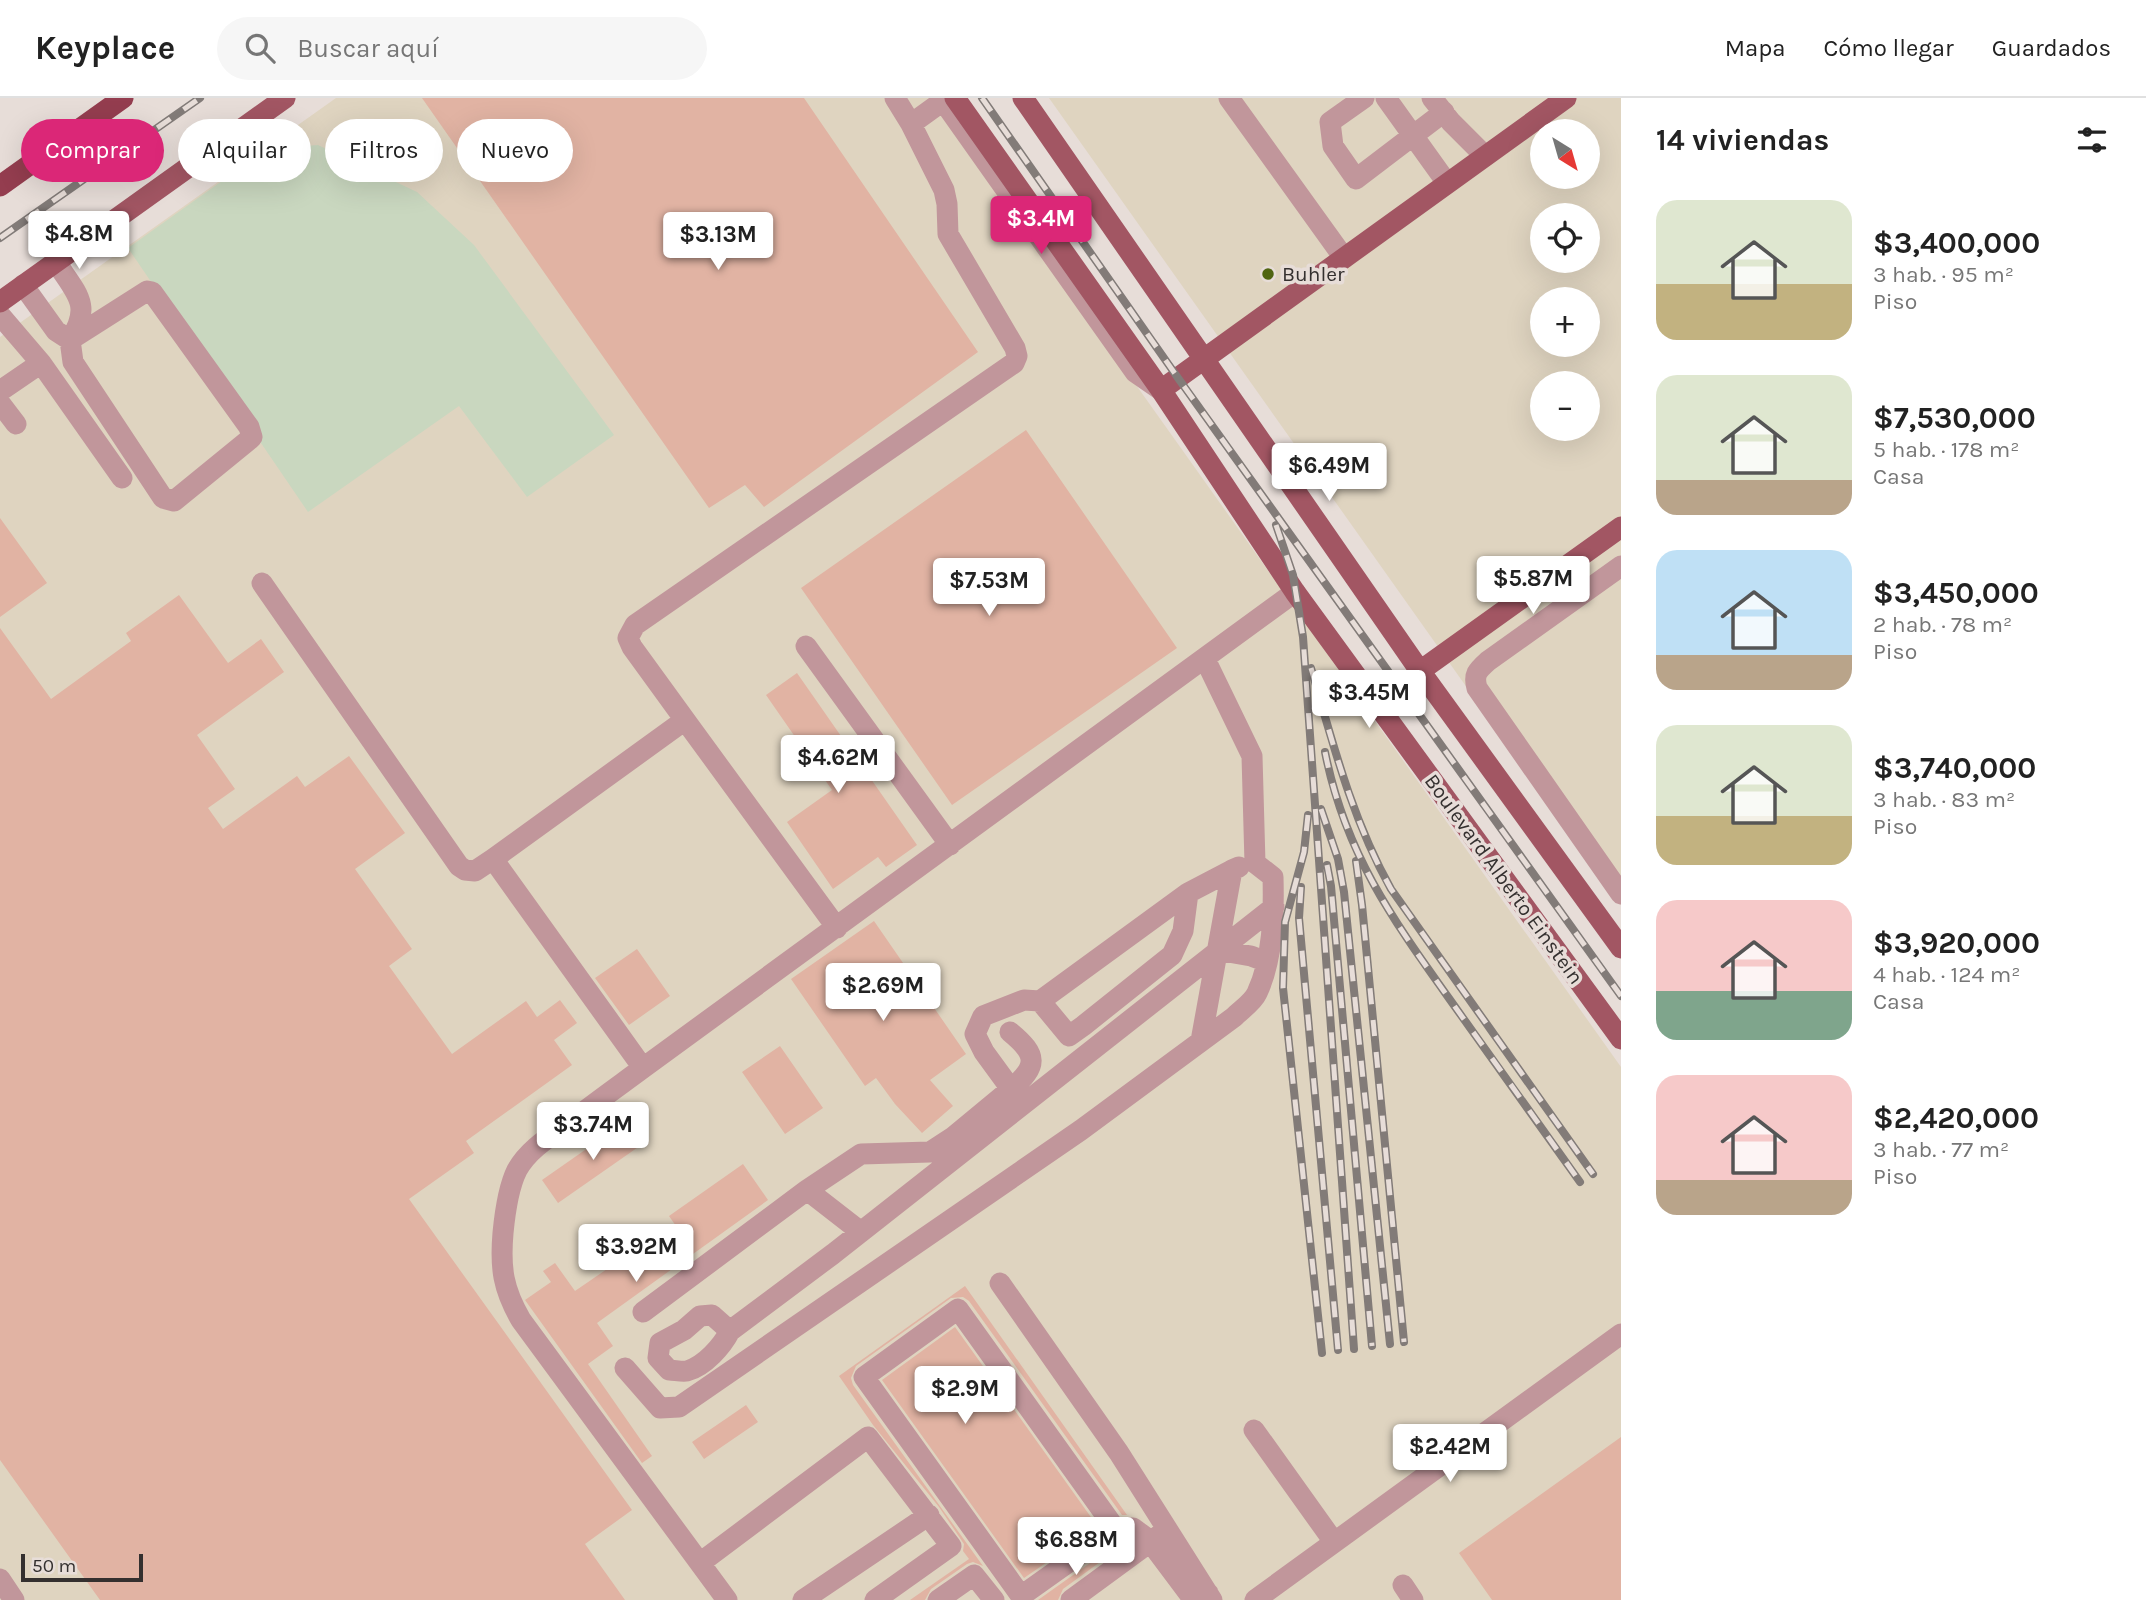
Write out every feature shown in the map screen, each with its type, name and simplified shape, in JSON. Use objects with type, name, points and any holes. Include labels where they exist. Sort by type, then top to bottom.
[{"type":"highway","points":[[0,186],[123,98]]},
{"type":"main road","points":[[242,119],[260,98]]},
{"type":"main road","points":[[256,119],[285,98]]},
{"type":"main road","points":[[1023,98],[1420,671],[1621,948]]},
{"type":"main road","points":[[1160,390],[1566,98]]},
{"type":"main road","name":"Boulevard Alberto Einstein","points":[[946,99],[1160,390],[1295,592],[1621,1039]]},
{"type":"main road","points":[[0,302],[178,175]]},
{"type":"main road","points":[[1420,671],[1621,527]]},
{"type":"street","points":[[837,928],[632,648],[628,638],[635,625],[1014,363],[1016,359],[1015,348],[948,234],[944,190],[895,98]]},
{"type":"street","points":[[1229,98],[1344,258]]},
{"type":"street","points":[[1364,98],[1330,122],[1333,146],[1356,179],[1413,135],[1438,105],[1485,156]]},
{"type":"street","points":[[1387,98],[1447,183]]},
{"type":"street","points":[[911,124],[946,99]]},
{"type":"street","points":[[56,262],[81,304],[80,324],[70,340],[70,352],[76,369],[167,500],[174,501],[252,437],[249,427],[152,292],[147,291],[70,340]]},
{"type":"street","points":[[23,285],[57,331],[70,340]]},
{"type":"street","points":[[0,315],[41,363],[122,478]]},
{"type":"street","points":[[0,391],[41,363]]},
{"type":"street","points":[[0,403],[16,424]]},
{"type":"street","points":[[1621,566],[1488,661],[1478,670],[1474,680],[1621,894]]},
{"type":"street","points":[[262,583],[459,866],[465,870],[475,871],[493,859],[685,720]]},
{"type":"street","points":[[727,1600],[520,1320],[509,1299],[503,1283],[502,1251],[505,1216],[517,1171],[543,1142],[1295,592]]},
{"type":"street","points":[[806,646],[950,845]]},
{"type":"street","points":[[1205,659],[1252,756],[1255,863]]},
{"type":"street","points":[[493,859],[643,1068]]},
{"type":"street","points":[[1012,1089],[984,1052],[975,1034],[983,1016],[1024,1000],[1040,1001],[1188,892],[1232,870],[1255,863]]},
{"type":"street","points":[[625,1368],[660,1408],[679,1406],[1081,1130],[1234,1017],[1256,995],[1267,962],[1274,907],[1273,877],[1255,863]]},
{"type":"street","points":[[1201,1041],[1232,870]]},
{"type":"street","points":[[1069,1036],[1154,972],[1172,955],[1183,930],[1188,892]]},
{"type":"street","points":[[730,1331],[712,1315],[700,1316],[684,1330],[660,1343],[658,1358],[669,1370],[686,1371],[705,1360],[723,1344],[730,1331],[861,1232],[1274,907]]},
{"type":"street","points":[[1217,950],[1251,956],[1267,962]]},
{"type":"street","points":[[1040,1001],[1083,1056]]},
{"type":"street","points":[[643,1311],[807,1190],[861,1154],[930,1152],[953,1137],[1024,1079],[1031,1068],[1030,1052],[995,1013]]},
{"type":"street","points":[[984,1052],[1002,1048],[1009,1042],[1010,1032]]},
{"type":"street","points":[[807,1190],[861,1232]]},
{"type":"street","points":[[1000,1283],[1076,1390],[1210,1596]]},
{"type":"street","points":[[1117,1531],[958,1309],[864,1377],[1023,1598],[1083,1552],[1123,1528],[1133,1528],[1140,1532],[1190,1595],[1210,1596]]},
{"type":"street","points":[[684,1330],[719,1377]]},
{"type":"street","points":[[1255,1600],[1621,1335]]},
{"type":"street","points":[[1254,1430],[1334,1542]]},
{"type":"street","points":[[700,1563],[868,1437],[950,1546],[894,1591],[885,1545]]},
{"type":"street","points":[[803,1600],[929,1515]]},
{"type":"street","points":[[1071,1600],[1168,1529]]},
{"type":"street","points":[[938,1600],[974,1575],[994,1600]]},
{"type":"street","points":[[0,1579],[14,1600]]},
{"type":"shaded area","points":[[336,98],[932,98],[1621,1067],[1621,1600],[0,1600],[0,337],[218,182],[311,182],[311,119],[306,119]]},
{"type":"shaded area","points":[[1049,98],[1621,98],[1621,905]]},
{"type":"green space","points":[[311,146],[325,148],[325,182],[396,182],[417,192],[474,245],[614,435],[527,497],[459,406],[308,512],[128,248],[221,182],[311,182]]},
{"type":"building","points":[[422,98],[804,98],[978,352],[764,507],[745,485],[709,508],[481,182],[573,182],[573,119],[457,119],[457,148],[443,128],[443,119],[437,119]]},
{"type":"building","points":[[1026,430],[1177,648],[952,805],[801,588]]},
{"type":"building","points":[[0,518],[47,583],[0,617]]},
{"type":"building","points":[[179,595],[228,663],[261,639],[284,672],[197,735],[235,789],[208,808],[223,829],[297,776],[305,787],[349,756],[405,833],[355,869],[412,949],[389,966],[452,1054],[526,1001],[537,1017],[560,1000],[577,1023],[554,1040],[572,1065],[466,1141],[474,1153],[409,1199],[632,1510],[585,1544],[625,1600],[100,1600],[0,1460],[0,628],[51,699],[131,641],[126,633]]},
{"type":"building","points":[[797,673],[917,845],[886,867],[878,857],[833,889],[787,822],[832,790],[766,695]]},
{"type":"building","points":[[874,921],[966,1054],[930,1080],[953,1106],[922,1133],[895,1104],[876,1078],[865,1086],[791,979]]},
{"type":"building","points":[[637,949],[670,996],[629,1025],[595,978]]},
{"type":"building","points":[[780,1046],[823,1108],[785,1134],[742,1072]]},
{"type":"building","points":[[628,1120],[644,1143],[558,1203],[542,1180]]},
{"type":"building","points":[[743,1164],[768,1200],[597,1323],[613,1346],[588,1364],[652,1456],[642,1463],[525,1300],[551,1282],[543,1271],[555,1263],[575,1291],[626,1256],[629,1260],[676,1226],[669,1216]]},
{"type":"building","points":[[965,1286],[1127,1515],[1122,1515],[969,1301],[963,1297],[951,1298],[856,1366],[851,1378],[853,1385],[983,1566],[973,1562],[967,1564],[931,1589],[925,1600],[910,1600],[969,1559],[963,1551],[964,1544],[939,1507],[873,1425],[839,1376]]},
{"type":"building","points":[[955,1327],[1098,1527],[1024,1578],[882,1380]]},
{"type":"building","points":[[746,1405],[758,1422],[704,1459],[692,1442]]},
{"type":"building","points":[[1621,1437],[1621,1600],[1492,1600],[1459,1553]]},
{"type":"building","points":[[1127,1541],[1063,1589],[1058,1600],[1038,1600],[1090,1563]]},
{"type":"railway","points":[[0,238],[200,98]]},
{"type":"railway","points":[[982,98],[1178,378],[1621,996]]},
{"type":"railway","points":[[1276,525],[1293,575],[1303,637],[1354,1349]]},
{"type":"railway","points":[[1311,668],[1354,808],[1391,889],[1593,1174]]},
{"type":"railway","points":[[1325,752],[1347,827],[1362,861],[1397,924],[1580,1182]]},
{"type":"railway","points":[[1321,809],[1338,859],[1344,892],[1390,1344]]},
{"type":"railway","points":[[1308,815],[1304,852],[1285,922],[1283,988],[1322,1353]]},
{"type":"railway","points":[[1356,861],[1404,1342]]},
{"type":"railway","points":[[1327,865],[1372,1346]]},
{"type":"railway","points":[[1301,887],[1299,918],[1338,1350]]},
{"type":"place","name":"Buhler","points":[[1268,274]]}]
